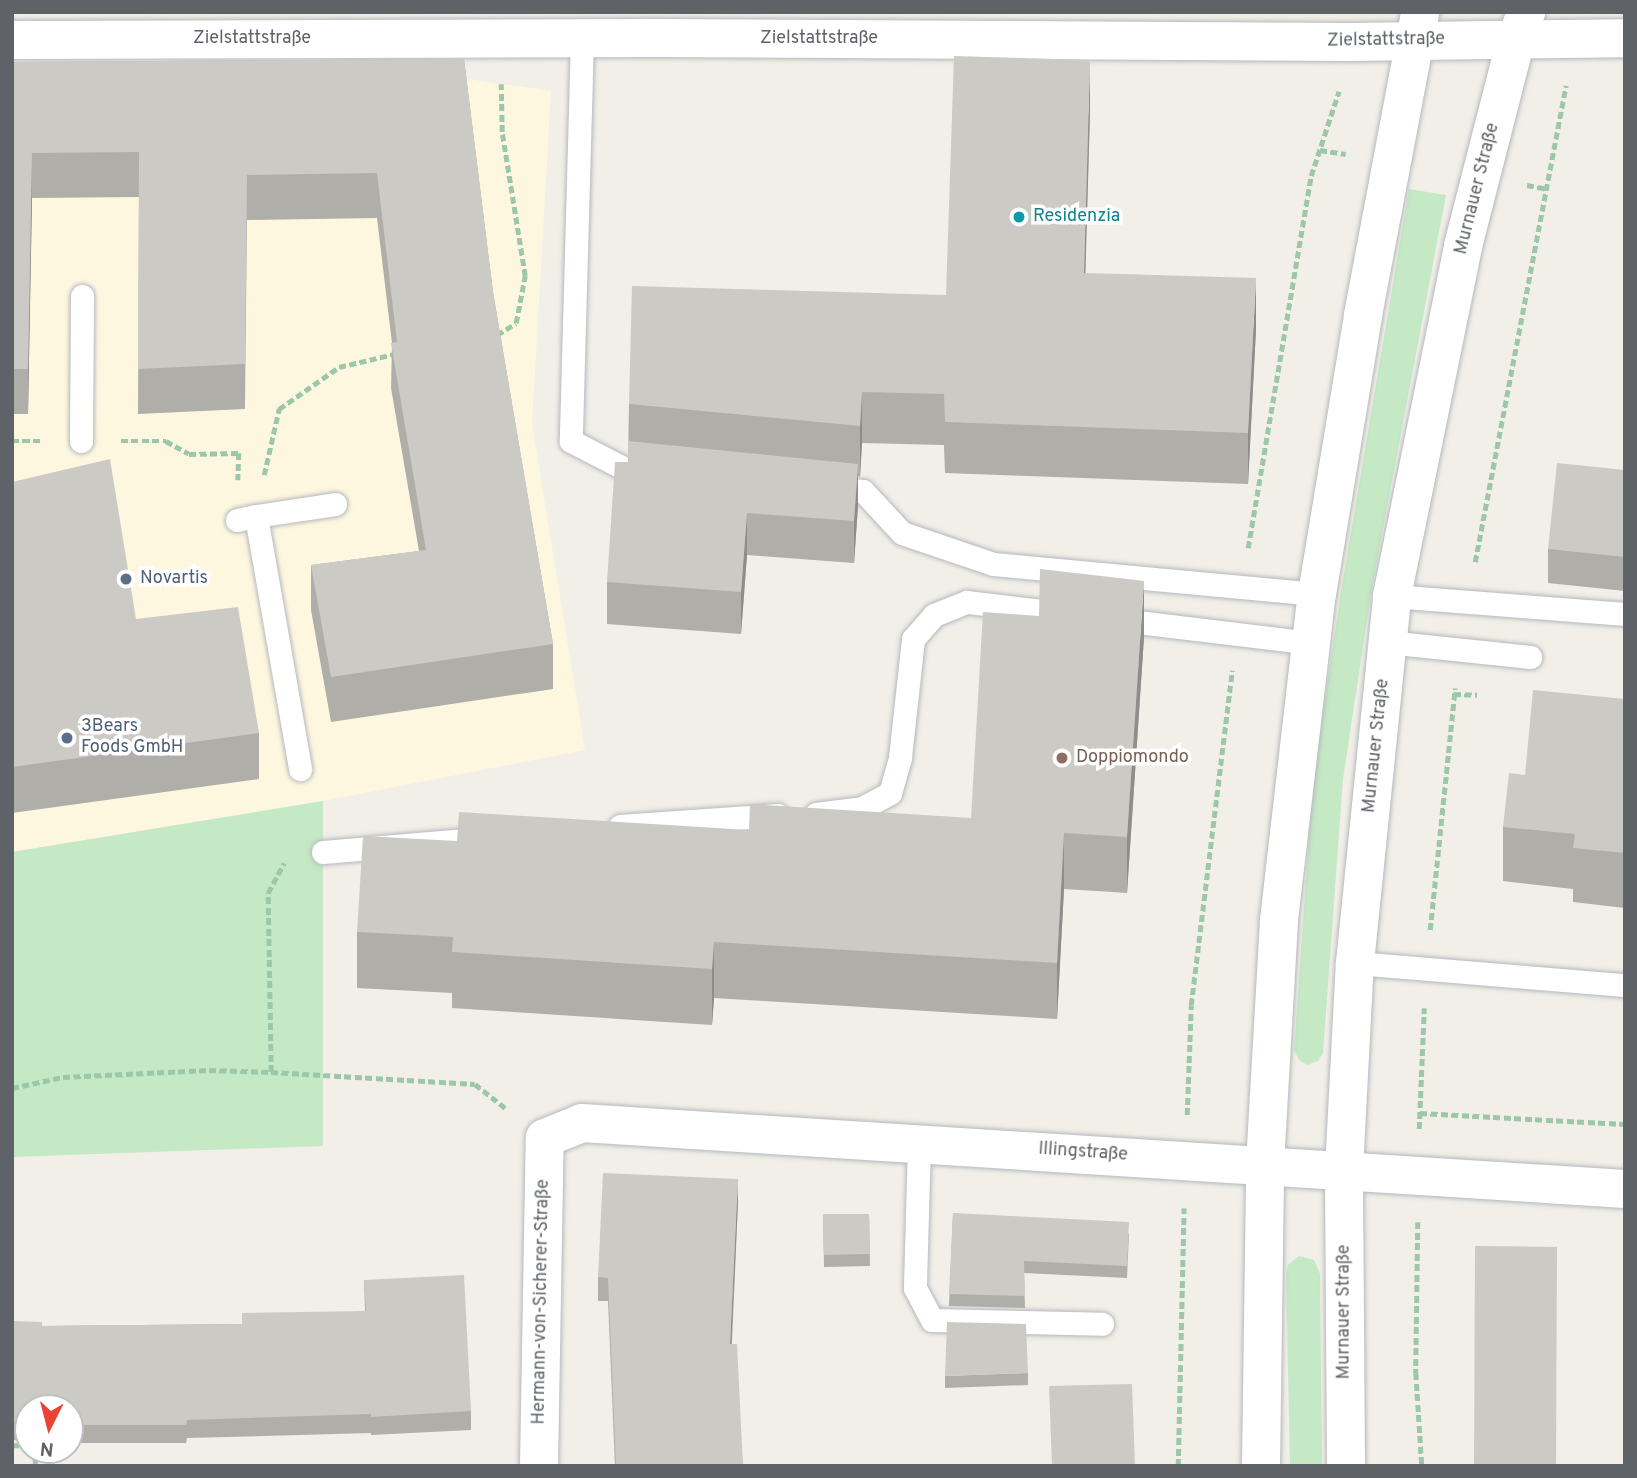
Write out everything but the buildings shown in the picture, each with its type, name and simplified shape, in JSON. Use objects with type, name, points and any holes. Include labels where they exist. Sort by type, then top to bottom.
[{"type":"street","name":"Zielstattstraße","points":[[12,40],[582,38],[1521,26],[1574,39],[1625,38]]},
{"type":"street","name":"Murnauer Straße","points":[[1346,1466],[1344,1170],[1355,963],[1392,596],[1463,246],[1521,26]]},
{"type":"street","points":[[1261,1466],[1265,1164],[1279,920],[1317,594],[1363,315],[1417,27]]},
{"type":"street","name":"Illingstraße","points":[[544,1138],[582,1123],[919,1142],[1625,1189]]},
{"type":"street","name":"Hermann-von-Sicherer-Straße","points":[[540,1466],[544,1138]]},
{"type":"lane","points":[[582,38],[571,442],[625,469],[665,472]]},
{"type":"lane","points":[[81,441],[82,296]]},
{"type":"lane","points":[[810,486],[863,491],[902,533],[993,564],[1317,594]]},
{"type":"lane","points":[[300,769],[246,518],[335,504]]},
{"type":"lane","points":[[1392,596],[1625,614]]},
{"type":"lane","points":[[594,828],[743,816],[806,815],[862,808],[890,793],[900,757],[913,639],[934,615],[967,602],[1311,643]]},
{"type":"lane","points":[[1387,642],[1530,657]]},
{"type":"lane","points":[[323,852],[512,835]]},
{"type":"lane","points":[[1355,963],[1625,985]]},
{"type":"lane","points":[[919,1142],[915,1288],[932,1320],[1102,1324]]},
{"type":"path","points":[[486,342],[516,323],[525,276],[502,132],[498,38]]},
{"type":"path","points":[[1468,600],[1567,78]]},
{"type":"path","points":[[1242,586],[1311,176],[1343,81]]},
{"type":"path","points":[[246,518],[279,409],[339,367],[401,353]]},
{"type":"path","points":[[12,440],[166,441],[189,454],[239,453],[246,518]]},
{"type":"path","points":[[1178,1466],[1191,1005],[1236,634]]},
{"type":"path","points":[[1422,1466],[1416,1373],[1420,1113],[1426,967],[1460,650]]},
{"type":"path","points":[[271,1072],[268,893],[285,862],[323,852]]},
{"type":"path","points":[[12,1087],[63,1077],[209,1070],[475,1084],[544,1138]]},
{"type":"path","points":[[1420,1113],[1625,1124]]},
{"type":"shaded area","points":[[460,78],[551,91],[532,424],[585,750],[323,801],[12,852],[12,83]]},
{"type":"green space","points":[[1409,189],[1446,195],[1372,587],[1343,779],[1323,1053],[1318,1061],[1307,1065],[1299,1060],[1294,1050],[1313,779],[1342,585]]},
{"type":"green space","points":[[323,801],[323,1146],[12,1157],[12,852]]},
{"type":"green space","points":[[1299,1256],[1314,1260],[1320,1274],[1322,1466],[1290,1466],[1286,1274],[1288,1265]]},
{"type":"place","name":"Residenzia","points":[[1019,217]]},
{"type":"place","name":"Novartis","points":[[126,579]]},
{"type":"place","name":"3Bears Foods GmbH","points":[[67,738]]},
{"type":"place","name":"Doppiomondo","points":[[1062,758]]}]
